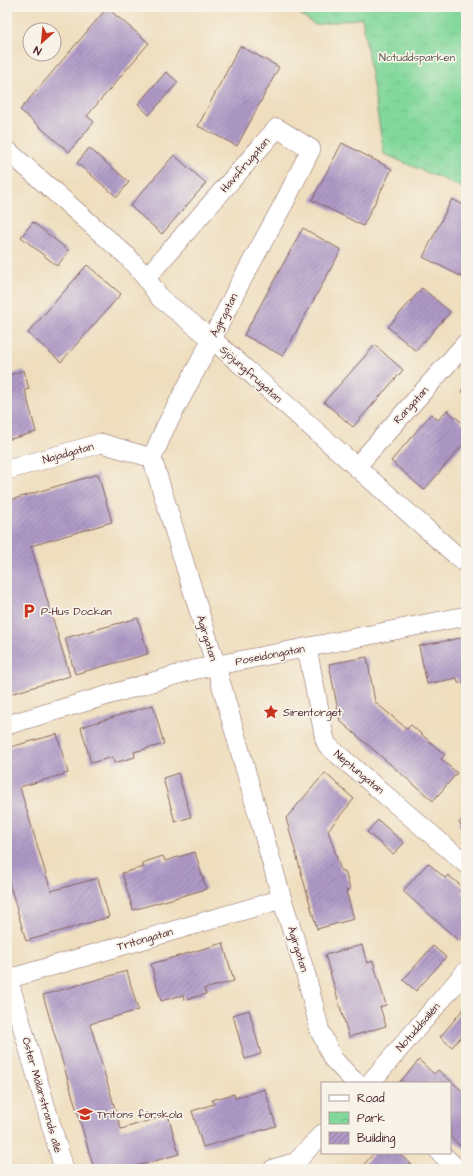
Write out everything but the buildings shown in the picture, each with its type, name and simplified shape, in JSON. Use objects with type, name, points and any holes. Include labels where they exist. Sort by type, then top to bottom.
[{"type":"street","name":"Havsfrugatan","points":[[146,278],[277,128],[311,149],[284,204]]},
{"type":"street","name":"Sjöjungfrugatan","points":[[7,150],[127,256],[146,278],[160,298],[212,339],[466,564]]},
{"type":"street","name":"Ägirgatan","points":[[284,204],[238,287],[165,428],[152,458],[216,666],[282,899],[306,975],[320,1031],[333,1059],[357,1082]]},
{"type":"street","name":"Rangatan","points":[[356,467],[466,343]]},
{"type":"street","name":"Najadgatan","points":[[7,470],[101,444],[152,458]]},
{"type":"street","name":"Poseidongatan","points":[[7,725],[193,670],[466,616]]},
{"type":"street","name":"Neptungatan","points":[[308,648],[325,740],[328,746],[466,864]]},
{"type":"street","name":"Tritongatan","points":[[8,977],[282,899]]},
{"type":"street","name":"Notuddsallén","points":[[371,1082],[466,972]]},
{"type":"street","name":"Öster Mälarstrands allé","points":[[8,977],[64,1169]]},
{"type":"street","points":[[273,1169],[296,1162],[321,1135]]},
{"type":"street","points":[[441,1154],[458,1169]]},
{"type":"green space","name":"Notuddsparken","points":[[291,7],[466,7],[466,189],[384,154],[362,18],[315,25]]},
{"type":"place","name":"P-Hus Dockan","points":[[29,611]]},
{"type":"place","name":"Sirentorget","points":[[271,712]]},
{"type":"place","name":"Tritons förskola","points":[[85,1114]]}]
